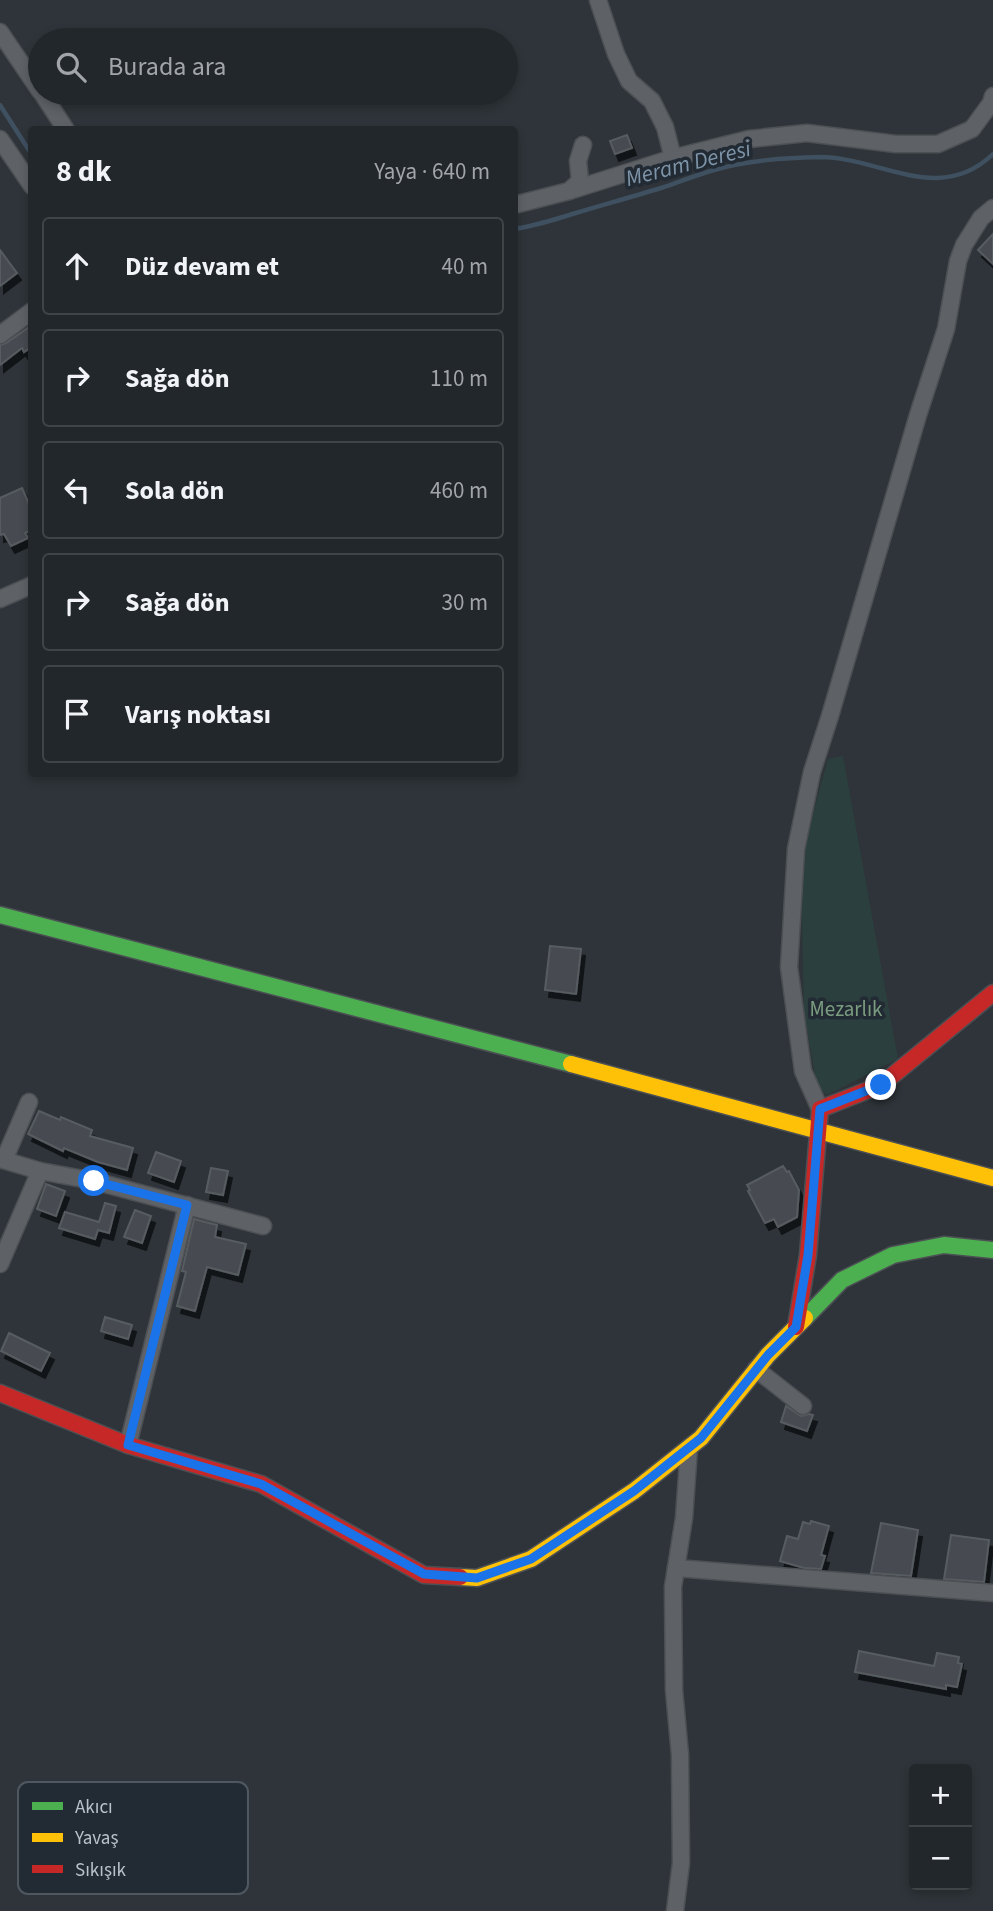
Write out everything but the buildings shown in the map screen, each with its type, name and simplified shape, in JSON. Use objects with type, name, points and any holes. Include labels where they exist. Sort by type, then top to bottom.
[{"type":"street","points":[[598,0],[629,81],[652,101],[665,127],[673,158]]},
{"type":"street","points":[[0,32],[28,73]]},
{"type":"street","points":[[518,204],[673,158],[749,139],[807,133],[896,144],[938,145],[972,129],[993,96]]},
{"type":"street","points":[[50,105],[63,126]]},
{"type":"street","points":[[0,139],[28,180]]},
{"type":"street","points":[[569,191],[580,181],[578,161],[583,145]]},
{"type":"street","points":[[796,1327],[808,1255],[820,1109],[803,1071],[789,967],[796,849],[811,772],[831,716],[918,415],[946,329],[958,261],[964,244],[981,218],[993,208]]},
{"type":"street","points":[[0,335],[28,314]]},
{"type":"street","points":[[0,599],[28,586]]},
{"type":"street","points":[[0,915],[543,1055],[993,1178]]},
{"type":"street","points":[[820,1109],[881,1085],[993,993]]},
{"type":"street","points":[[29,1102],[2,1160],[40,1171],[94,1181],[263,1226]]},
{"type":"street","points":[[0,1264],[40,1171]]},
{"type":"street","points":[[128,1445],[187,1205]]},
{"type":"street","points":[[0,1393],[128,1445],[261,1484],[424,1574],[477,1578],[531,1559],[634,1491],[689,1448],[701,1438],[756,1369],[842,1280],[893,1255],[944,1245],[993,1250]]},
{"type":"street","points":[[756,1369],[803,1406]]},
{"type":"street","points":[[675,1911],[681,1863],[680,1755],[674,1690],[673,1587],[684,1518],[689,1448]]},
{"type":"street","points":[[676,1568],[993,1593]]},
{"type":"green space","name":"Mezarlık","points":[[843,756],[898,1059],[827,1095],[817,1086],[804,1012],[803,851],[828,759]]},
{"type":"waterway","name":"Meram Deresi","points":[[0,105],[28,149]]},
{"type":"waterway","name":"Meram Deresi","points":[[518,228],[714,170],[753,162],[820,157],[842,159],[930,178],[952,176],[973,169],[993,154]]},
{"type":"traffic: fast","points":[[0,915],[571,1064]]},
{"type":"traffic: fast","points":[[805,1318],[842,1280],[893,1255],[944,1245],[993,1250]]},
{"type":"traffic: slow","points":[[571,1064],[993,1178]]},
{"type":"traffic: slow","points":[[460,1577],[477,1578],[531,1559],[634,1491],[701,1438],[768,1355],[805,1318]]},
{"type":"traffic: jam","points":[[796,1327],[808,1255],[820,1109],[881,1085],[993,993]]},
{"type":"traffic: jam","points":[[0,1393],[128,1445],[261,1484],[424,1575],[460,1577]]},
{"type":"route","points":[[94,1181],[187,1205],[128,1445],[261,1484],[424,1574],[477,1578],[531,1559],[634,1491],[701,1438],[768,1355],[796,1327],[808,1255],[820,1109],[881,1085]]}]
